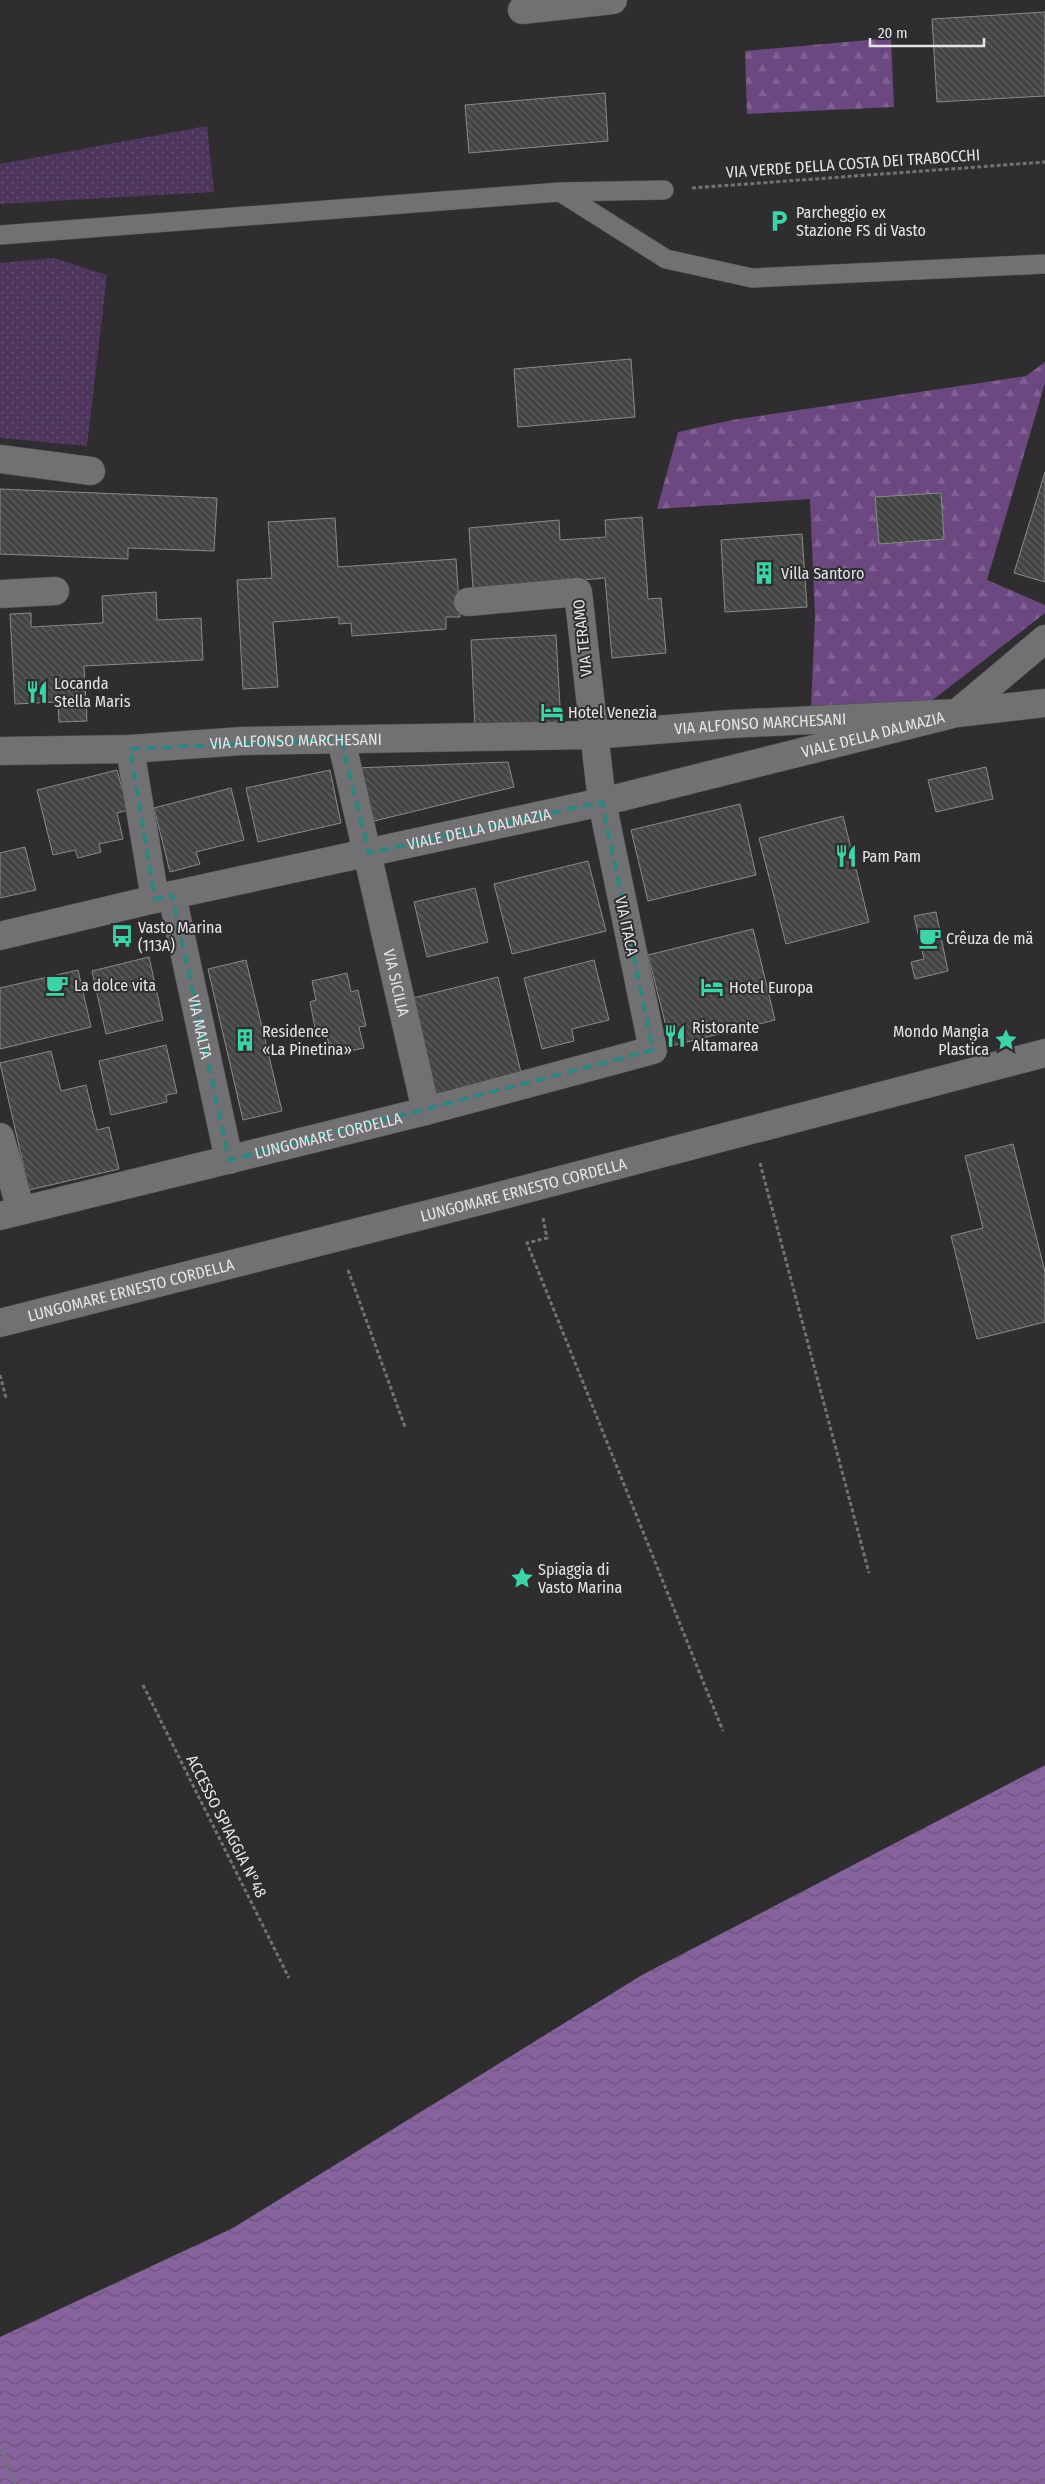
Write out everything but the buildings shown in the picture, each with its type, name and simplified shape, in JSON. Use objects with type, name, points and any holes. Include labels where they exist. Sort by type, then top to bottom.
[{"type":"street","points":[[522,10],[613,0]]},
{"type":"street","points":[[0,459],[91,470]]},
{"type":"street","points":[[0,594],[55,591]]},
{"type":"street","name":"VIA TERAMO","points":[[468,602],[578,592],[593,734]]},
{"type":"street","points":[[957,713],[1045,639]]},
{"type":"street","points":[[957,713],[1045,703]]},
{"type":"street","name":"VIA ALFONSO MARCHESANI","points":[[0,752],[130,749],[242,741],[593,734],[730,724],[957,713]]},
{"type":"street","name":"VIALE DELLA DALMAZIA","points":[[0,936],[163,897],[602,802],[957,713]]},
{"type":"street","points":[[593,734],[602,802]]},
{"type":"street","name":"VIA SICILIA","points":[[341,739],[426,1111]]},
{"type":"street","name":"VIA MALTA","points":[[130,749],[163,897],[230,1160]]},
{"type":"street","name":"VIA ITACA","points":[[602,802],[653,1050]]},
{"type":"street","name":"LUNGOMARE CORDELLA","points":[[10,1213],[426,1111],[653,1050]]},
{"type":"street","name":"LUNGOMARE ERNESTO CORDELLA","points":[[0,1323],[484,1200],[1045,1053]]},
{"type":"street","points":[[0,1136],[10,1213]]},
{"type":"lane","points":[[0,235],[560,192],[664,190]]},
{"type":"lane","points":[[560,192],[666,259],[752,278],[1045,264]]},
{"type":"path","name":"VIA VERDE DELLA COSTA DEI TRABOCCHI","points":[[664,190],[1045,162]]},
{"type":"path","points":[[763,1178],[869,1573]]},
{"type":"path","points":[[527,1243],[723,1731]]},
{"type":"path","points":[[354,1291],[405,1427]]},
{"type":"path","points":[[0,1375],[6,1398]]},
{"type":"path","name":"ACCESSO SPIAGGIA N°48","points":[[143,1685],[289,1978]]},
{"type":"path","points":[[0,2446],[15,2484]]},
{"type":"highlighted area","points":[[341,739],[369,853],[602,802],[653,1050],[229,1160],[172,895],[155,899],[130,749]]},
{"type":"shaded area","points":[[207,126],[214,192],[0,204],[0,164]]},
{"type":"shaded area","points":[[54,258],[107,275],[87,446],[0,438],[0,263]]},
{"type":"green space","points":[[891,38],[894,107],[747,114],[745,51]]},
{"type":"green space","points":[[1045,362],[1045,383],[987,580],[1045,605],[1045,613],[930,702],[811,706],[815,617],[810,499],[657,509],[678,432],[732,420],[1026,376]]},
{"type":"water","points":[[1045,1765],[1045,2484],[0,2484],[0,2337],[233,2228],[642,1975]]},
{"type":"place","name":"Parcheggio ex Stazione FS di Vasto","points":[[779,221]]},
{"type":"place","name":"Villa Santoro","points":[[764,573]]},
{"type":"place","name":"Locanda Stella Maris","points":[[37,692]]},
{"type":"place","name":"Hotel Venezia","points":[[552,712]]},
{"type":"place","name":"Pam Pam","points":[[846,856]]},
{"type":"place","name":"Vasto Marina (113A)","points":[[122,936]]},
{"type":"place","name":"Crêuza de mä","points":[[930,938]]},
{"type":"place","name":"La dolce vita","points":[[57,985]]},
{"type":"place","name":"Hotel Europa","points":[[712,987]]},
{"type":"place","name":"Ristorante Altamarea","points":[[675,1036]]},
{"type":"place","name":"Residence «La Pinetina»","points":[[245,1040]]},
{"type":"place","name":"Mondo Mangia Plastica","points":[[1006,1040]]},
{"type":"place","name":"Spiaggia di Vasto Marina","points":[[522,1578]]}]
